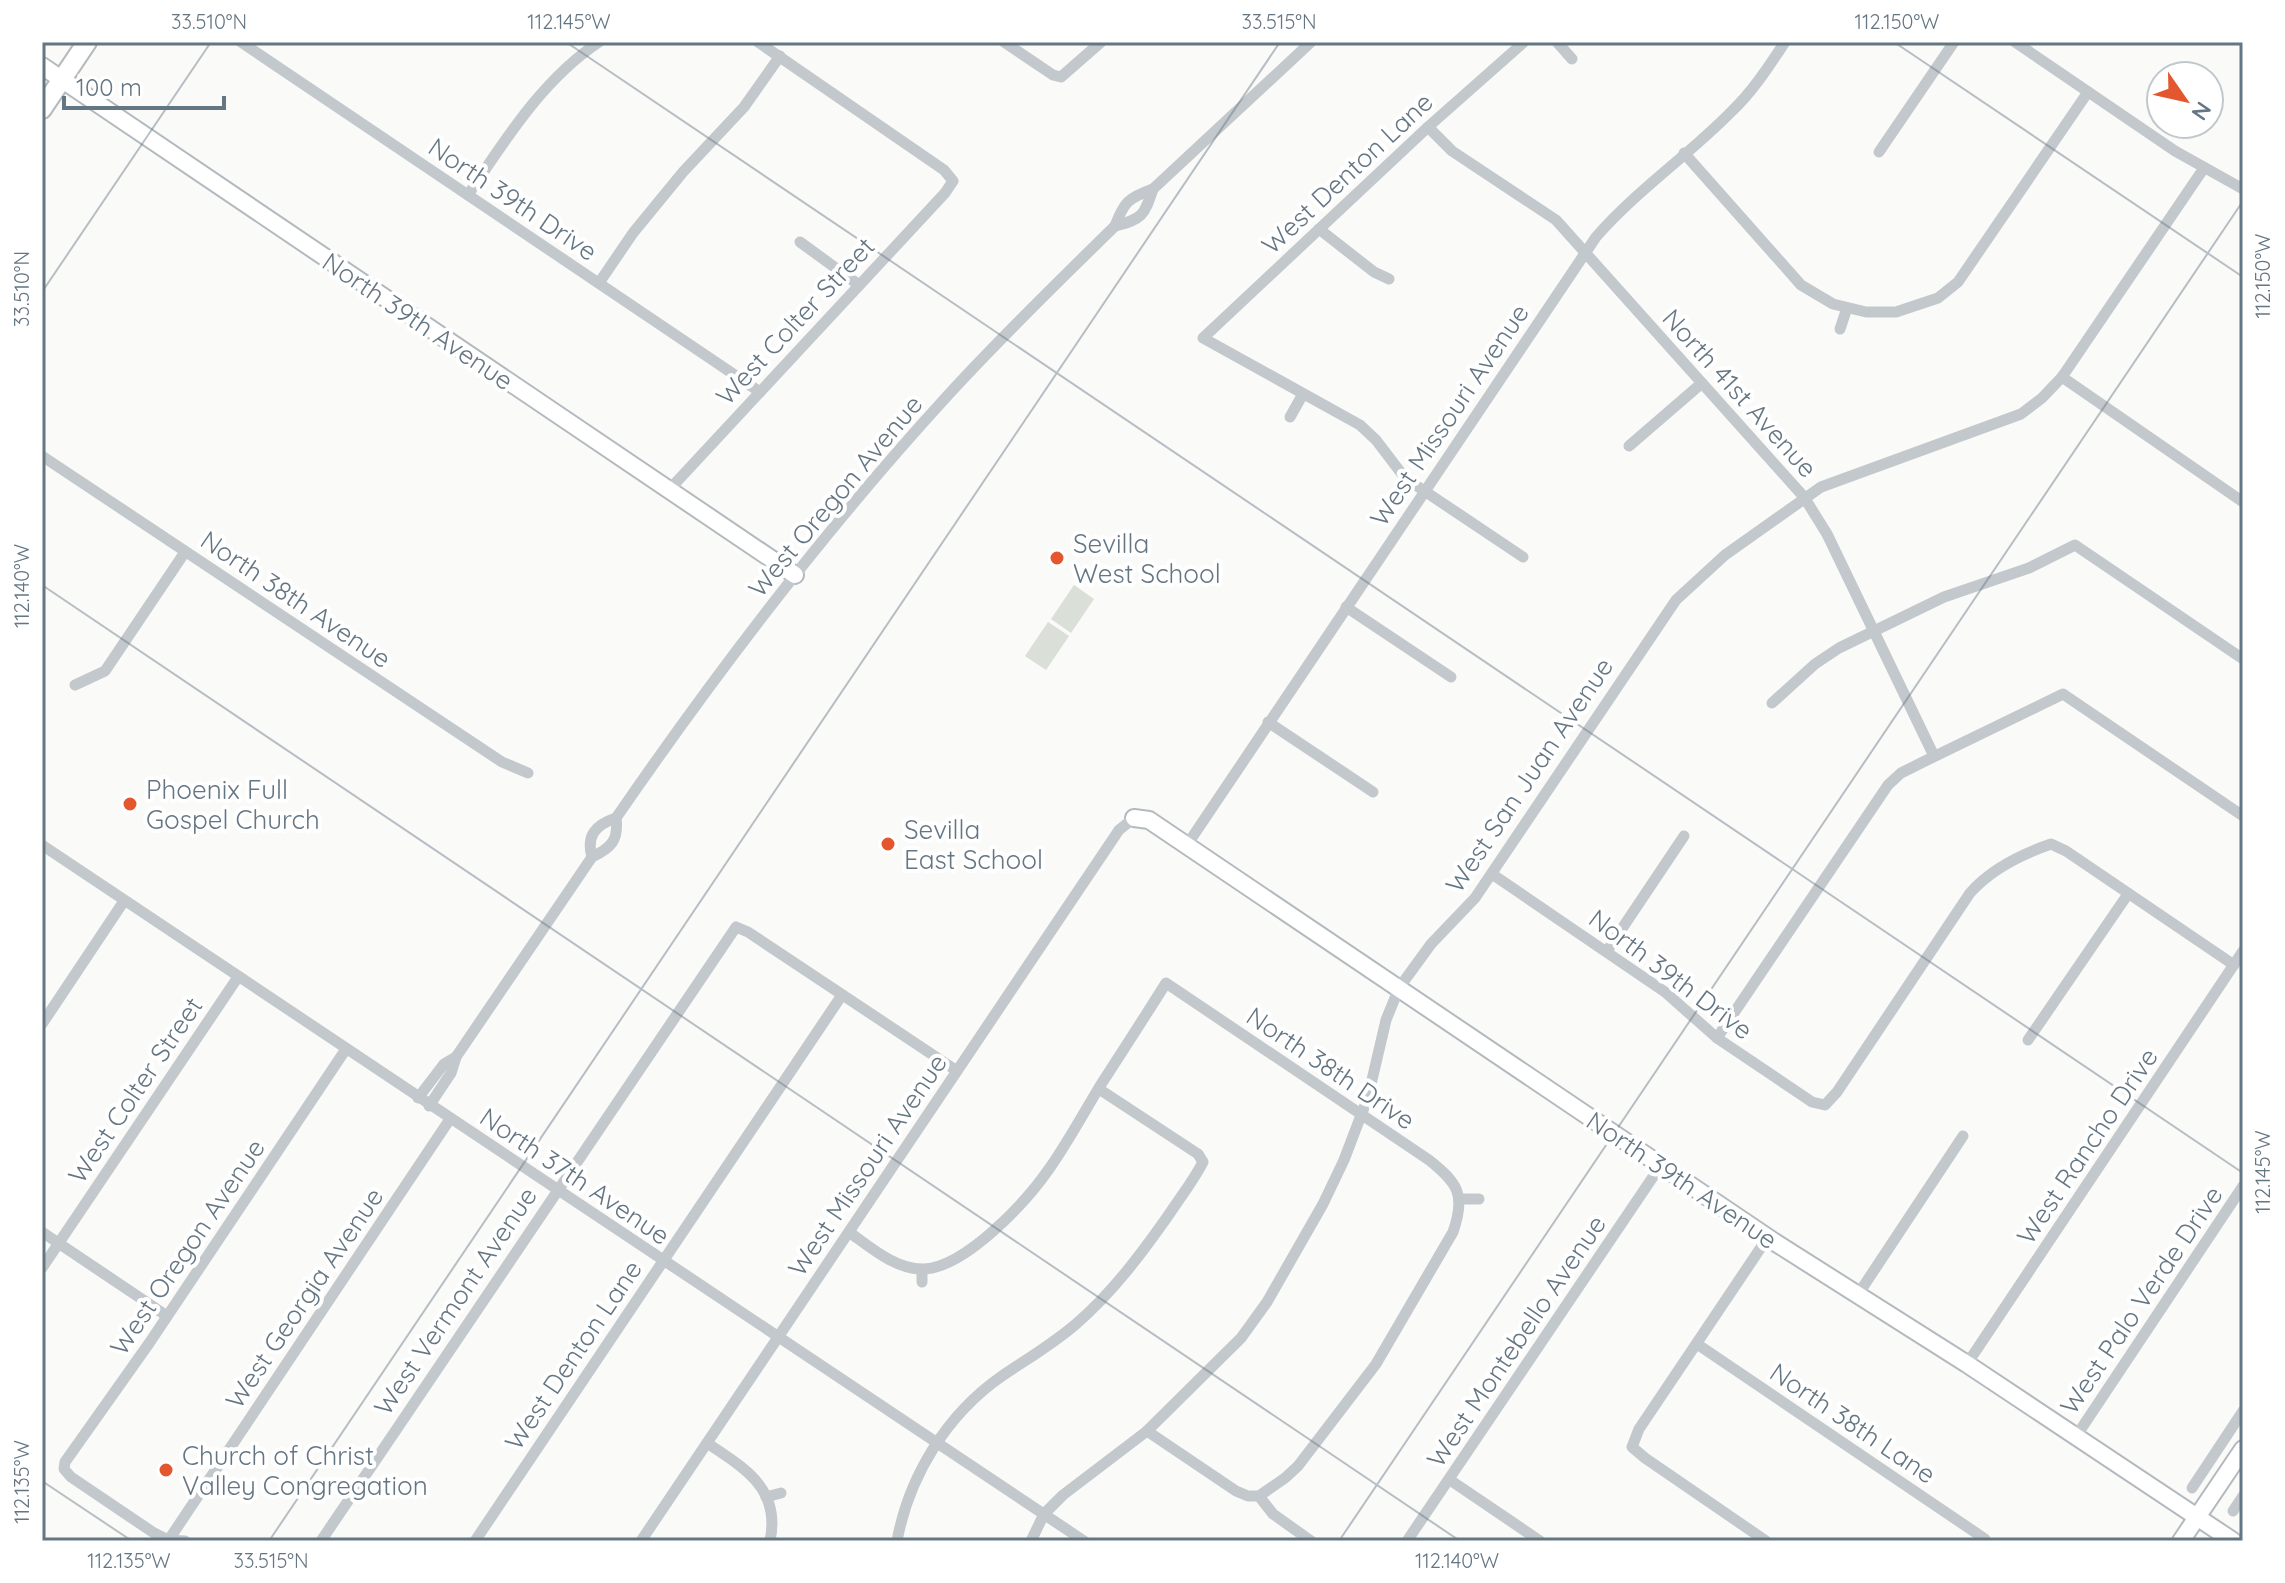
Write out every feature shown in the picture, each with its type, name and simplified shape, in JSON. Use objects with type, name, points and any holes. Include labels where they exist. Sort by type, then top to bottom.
[{"type":"main road","points":[[42,109],[87,42]]},
{"type":"street","name":"North 39th Drive","points":[[241,42],[760,392]]},
{"type":"street","points":[[468,195],[546,88],[564,68],[599,42]]},
{"type":"street","points":[[599,283],[633,233],[683,172],[744,107],[780,56],[758,42]]},
{"type":"street","points":[[1004,42],[1053,75],[1061,77],[1101,42]]},
{"type":"street","name":"West Oregon Avenue","points":[[592,857],[589,847],[594,830],[598,825],[616,818],[703,693],[795,575],[949,394],[1115,226],[1122,207],[1133,197],[1153,189],[1311,42]]},
{"type":"street","name":"West Denton Lane","points":[[1303,394],[1203,338],[1428,127],[1524,42]]},
{"type":"street","points":[[1557,42],[1572,59]]},
{"type":"street","name":"West Missouri Avenue","points":[[1187,845],[1585,251],[1615,215],[1742,100],[1785,42]]},
{"type":"street","points":[[1879,152],[1954,42]]},
{"type":"street","points":[[2015,42],[2204,168],[2243,189]]},
{"type":"street","name":"West Colter Street","points":[[669,490],[953,181],[944,170],[780,56]]},
{"type":"street","name":"North 39th Avenue","points":[[42,66],[795,575]]},
{"type":"street","points":[[1684,153],[1801,285],[1833,304],[1881,314],[1923,305],[1958,282],[2088,92]]},
{"type":"street","name":"North 41st Avenue","points":[[1428,127],[1452,151],[1547,213],[1585,251],[1804,497],[1827,534],[1934,756]]},
{"type":"street","name":"West San Juan Avenue","points":[[1031,1541],[1044,1514],[1063,1495],[1147,1431],[1241,1338],[1267,1302],[1323,1204],[1362,1115],[1386,1020],[1399,988],[1431,944],[1460,916],[1492,874],[1676,600],[1725,555],[1821,487],[2021,414],[2042,398],[2062,377],[2204,168]]},
{"type":"street","name":"West Oregon Avenue","points":[[1115,226],[1135,221],[1146,211],[1153,189]]},
{"type":"street","points":[[1319,229],[1374,272],[1389,279]]},
{"type":"street","points":[[800,242],[859,285]]},
{"type":"street","points":[[1840,329],[1847,308]]},
{"type":"street","points":[[2062,377],[2243,502]]},
{"type":"street","points":[[1629,446],[1702,383]]},
{"type":"street","points":[[1290,417],[1303,394],[1366,430],[1400,473],[1523,557]]},
{"type":"street","name":"North 38th Avenue","points":[[42,456],[502,762],[528,773]]},
{"type":"street","points":[[1772,703],[1815,664],[1839,648],[1944,597],[2029,568],[2075,545],[2243,659]]},
{"type":"street","points":[[75,685],[105,671],[185,552]]},
{"type":"street","points":[[1346,607],[1451,677]]},
{"type":"street","points":[[1717,1038],[1877,799],[1901,773],[2063,694],[2243,816]]},
{"type":"street","points":[[1268,722],[1373,792]]},
{"type":"street","name":"West Oregon Avenue","points":[[429,1106],[451,1073],[456,1057],[592,857],[608,849],[616,838],[616,818]]},
{"type":"street","name":"North 39th Avenue","points":[[1134,818],[1149,820],[1768,1237],[1967,1364],[2233,1541]]},
{"type":"street","name":"West Missouri Avenue","points":[[641,1541],[1119,830],[1134,818]]},
{"type":"street","points":[[1607,951],[1684,836]]},
{"type":"street","name":"North 39th Drive","points":[[1492,874],[1665,992],[1717,1038],[1812,1102],[1825,1105],[1837,1092],[1970,893],[1995,870],[2051,844],[2128,894]]},
{"type":"street","name":"North 37th Avenue","points":[[42,845],[1084,1541]]},
{"type":"street","points":[[2028,1040],[2128,894],[2234,965]]},
{"type":"street","points":[[42,1024],[124,901]]},
{"type":"street","name":"West Vermont Avenue","points":[[321,1541],[736,927],[842,995]]},
{"type":"street","name":"West Rancho Drive","points":[[1967,1364],[2243,951]]},
{"type":"street","name":"West Colter Street","points":[[42,1268],[238,977]]},
{"type":"street","name":"North 38th Drive","points":[[1099,1089],[1166,983],[1449,1175],[1457,1187],[1459,1199]]},
{"type":"street","points":[[842,995],[957,1071]]},
{"type":"street","name":"West Denton Lane","points":[[475,1541],[842,995]]},
{"type":"street","name":"West Oregon Avenue","points":[[168,1540],[71,1477],[64,1469],[65,1462],[346,1049]]},
{"type":"street","name":"West Oregon Avenue","points":[[418,1098],[444,1064],[456,1057]]},
{"type":"street","points":[[849,1232],[888,1259],[922,1276],[956,1258],[980,1241],[1022,1202],[1048,1171],[1099,1089],[1198,1154],[1203,1162],[1146,1247],[1094,1308],[1053,1344],[999,1378],[964,1408],[917,1477],[903,1508],[897,1541]]},
{"type":"street","name":"West Georgia Avenue","points":[[168,1540],[450,1119]]},
{"type":"street","points":[[1857,1296],[1963,1136]]},
{"type":"street","name":"West Montebello Avenue","points":[[1407,1541],[1661,1165]]},
{"type":"street","name":"West Palo Verde Drive","points":[[2075,1438],[2243,1186]]},
{"type":"street","points":[[1147,1431],[1236,1491],[1259,1496],[1298,1466],[1376,1364],[1453,1232],[1459,1215],[1459,1199],[1479,1199]]},
{"type":"street","points":[[42,1232],[167,1316]]},
{"type":"street","points":[[1766,1541],[1632,1447],[1639,1429],[1768,1237]]},
{"type":"street","name":"North 38th Lane","points":[[1697,1344],[1985,1540]]},
{"type":"street","points":[[2192,1488],[2243,1411]]},
{"type":"street","points":[[707,1443],[747,1469],[761,1485],[771,1518],[770,1541]]},
{"type":"street","points":[[2181,1541],[2243,1449]]},
{"type":"street","points":[[1450,1480],[1540,1541]]},
{"type":"street","points":[[766,1497],[781,1493]]},
{"type":"street","points":[[1259,1496],[1273,1514],[1311,1541]]},
{"type":"street","points":[[2233,1511],[2243,1496]]},
{"type":"street","points":[[168,1540],[185,1541]]},
{"type":"shaded area","points":[[1074,585],[1094,599],[1071,633],[1051,619]]},
{"type":"shaded area","points":[[1048,622],[1069,636],[1046,670],[1025,656]]},
{"type":"place","name":"Sevilla West School","points":[[1057,558]]},
{"type":"place","name":"Phoenix Full Gospel Church","points":[[130,804]]},
{"type":"place","name":"Sevilla East School","points":[[888,844]]},
{"type":"place","name":"Church of Christ Valley Congregation","points":[[166,1470]]}]
